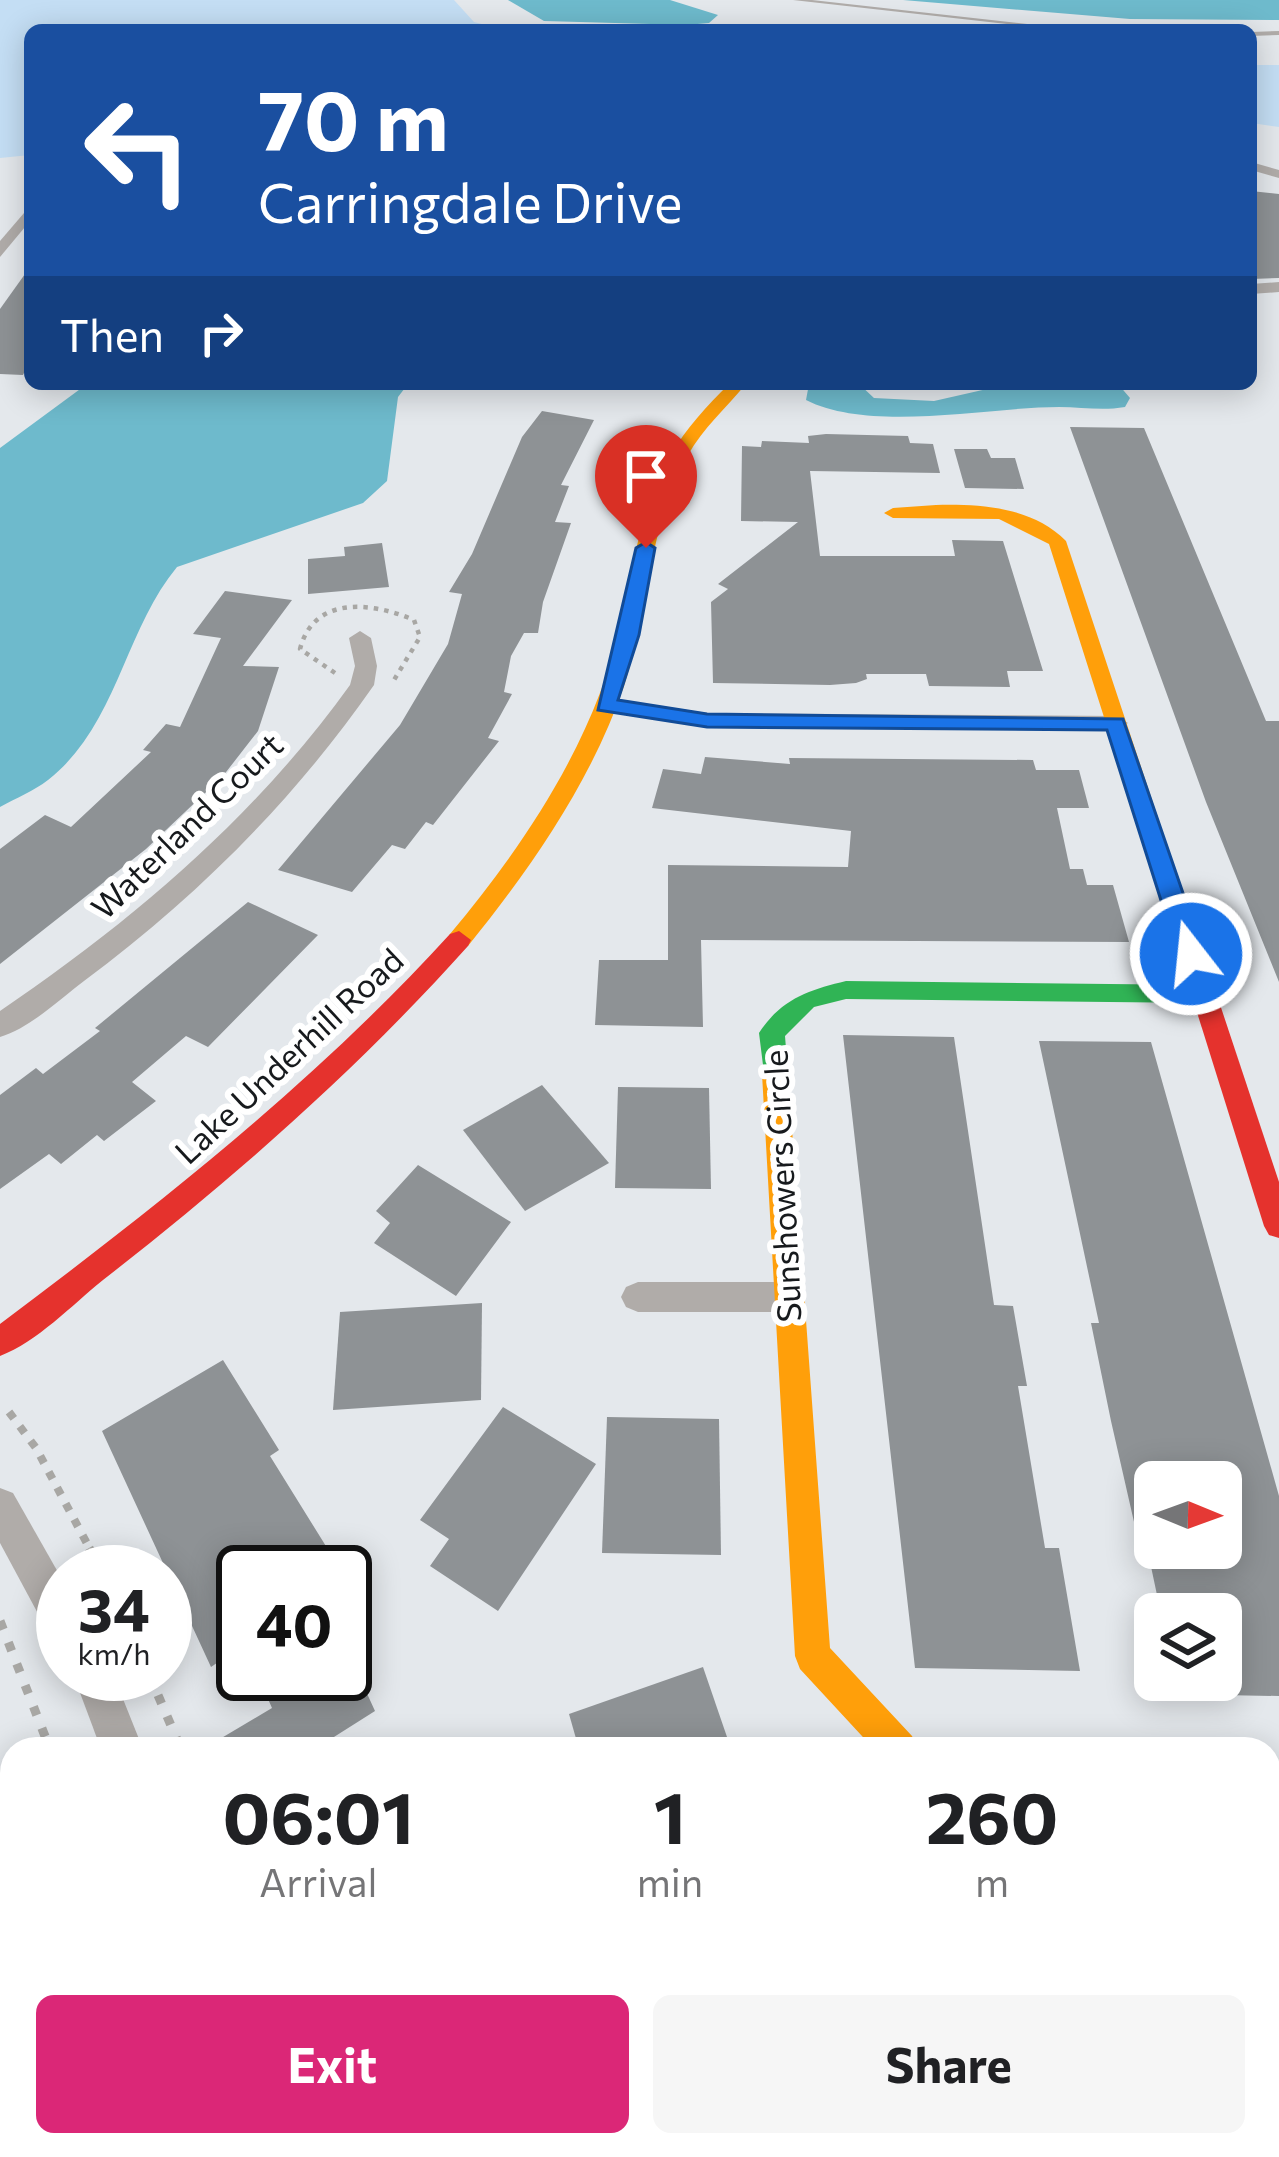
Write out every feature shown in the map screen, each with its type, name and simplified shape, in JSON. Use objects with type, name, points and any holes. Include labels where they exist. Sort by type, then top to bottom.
[{"type":"street","points":[[2,245],[24,218]]},
{"type":"street","name":"Lake Underhill Road","points":[[0,1342],[234,1163],[411,996],[516,863],[606,705],[629,635],[664,467],[698,417],[731,390]]},
{"type":"street","points":[[892,513],[1007,515],[1054,536],[1279,1226]]},
{"type":"street","name":"Waterland Court","points":[[0,1026],[168,895],[275,793],[362,685],[366,666],[359,638]]},
{"type":"street","points":[[606,705],[707,721],[1115,723]]},
{"type":"street","name":"Sunshowers Circle","points":[[888,1737],[813,1656],[772,1033],[806,1000],[846,990],[1202,994]]},
{"type":"street","points":[[638,1297],[786,1297]]},
{"type":"street","points":[[0,1506],[36,1571]]},
{"type":"street","points":[[103,1701],[117,1737]]},
{"type":"lane","points":[[796,0],[1022,24]]},
{"type":"path","points":[[9,1412],[23,1438],[36,1448],[88,1545]]},
{"type":"path","points":[[0,1621],[45,1737]]},
{"type":"path","points":[[161,1701],[176,1737]]},
{"type":"shaded area","points":[[0,0],[454,0],[482,24],[24,24],[24,156],[0,158]]},
{"type":"shaded area","points":[[1257,65],[1279,65],[1279,127],[1257,124]]},
{"type":"water","points":[[508,0],[670,0],[718,15],[709,23],[698,24],[544,21]]},
{"type":"water","points":[[903,0],[1279,0],[1279,20],[1130,19]]},
{"type":"water","points":[[79,390],[403,390],[398,397],[387,481],[363,503],[177,567],[144,620],[90,733],[48,780],[0,807],[0,448]]},
{"type":"water","points":[[808,390],[865,390],[874,398],[934,401],[983,390],[1123,390],[1130,398],[1125,407],[1117,408],[896,417],[833,410],[806,400]]},
{"type":"building","points":[[1257,192],[1279,194],[1279,278],[1257,279]]},
{"type":"building","points":[[24,275],[23,375],[0,374],[0,309]]},
{"type":"building","points":[[542,411],[594,420],[561,485],[569,486],[555,522],[571,523],[543,602],[538,633],[524,633],[511,656],[504,692],[512,694],[488,738],[499,741],[433,825],[426,822],[405,849],[392,845],[352,892],[278,870],[400,725],[448,644],[462,594],[449,592],[472,554],[522,437]]},
{"type":"building","points":[[1070,427],[1144,428],[1266,721],[1279,721],[1279,982],[1206,802]]},
{"type":"building","points":[[808,436],[908,436],[910,443],[933,444],[940,473],[810,471],[820,556],[955,556],[952,540],[1003,541],[1043,671],[1007,671],[1010,687],[929,686],[926,674],[866,674],[867,679],[856,683],[830,685],[713,683],[711,602],[728,589],[718,584],[798,522],[741,521],[742,446],[761,447],[762,441],[809,443]]},
{"type":"building","points":[[954,449],[987,449],[991,458],[1015,458],[1024,489],[965,488]]},
{"type":"building","points":[[382,543],[389,587],[308,594],[308,559],[345,556],[344,547]]},
{"type":"building","points":[[225,591],[292,600],[243,666],[279,667],[258,731],[223,776],[146,849],[0,964],[0,849],[45,815],[71,827],[151,752],[143,750],[166,724],[180,727],[221,638],[193,634]]},
{"type":"building","points":[[705,757],[790,764],[789,758],[1033,760],[1036,770],[1079,770],[1089,808],[1057,808],[1070,869],[1083,869],[1087,885],[1113,885],[1129,942],[701,940],[703,1027],[595,1025],[599,960],[668,960],[668,865],[848,867],[851,831],[652,808],[663,769],[701,774]]},
{"type":"building","points":[[248,902],[318,935],[208,1047],[186,1036],[132,1082],[156,1101],[104,1141],[97,1135],[61,1164],[49,1154],[0,1189],[0,1095],[36,1068],[43,1074],[100,1031],[95,1028]]},
{"type":"building","points":[[843,1035],[954,1037],[994,1305],[1013,1306],[1027,1386],[1018,1386],[1045,1548],[1059,1548],[1080,1671],[915,1668]]},
{"type":"building","points":[[1039,1041],[1151,1042],[1279,1496],[1279,1696],[1242,1695],[1242,1593],[1157,1593],[1152,1569],[1242,1569],[1242,1461],[1134,1461],[1134,1522],[1091,1323],[1099,1323]]},
{"type":"building","points":[[542,1085],[609,1163],[525,1211],[463,1130]]},
{"type":"building","points":[[618,1087],[709,1088],[711,1189],[615,1188]]},
{"type":"building","points":[[418,1165],[511,1222],[456,1296],[374,1243],[390,1223],[376,1211]]},
{"type":"building","points":[[482,1303],[481,1400],[333,1410],[340,1312]]},
{"type":"building","points":[[223,1360],[279,1450],[270,1456],[325,1545],[216,1545],[216,1664],[211,1667],[192,1626],[192,1545],[155,1545],[102,1431]]},
{"type":"building","points":[[503,1407],[596,1464],[498,1611],[430,1566],[449,1539],[420,1520]]},
{"type":"building","points":[[607,1417],[719,1419],[721,1555],[602,1553]]},
{"type":"building","points":[[703,1667],[727,1737],[576,1737],[569,1714]]},
{"type":"building","points":[[269,1701],[370,1701],[375,1711],[334,1737],[223,1737],[272,1708]]},
{"type":"traffic: fast","points":[[775,1074],[772,1033],[806,1000],[846,990],[1202,994]]},
{"type":"traffic: slow","points":[[459,940],[526,852],[583,756],[626,646],[662,491],[703,420],[732,390]]},
{"type":"traffic: slow","points":[[893,513],[958,510],[1000,514],[1020,519],[1057,541],[1148,821]]},
{"type":"traffic: slow","points":[[775,1074],[813,1656],[888,1737]]},
{"type":"traffic: jam","points":[[1148,821],[1279,1226]]},
{"type":"traffic: jam","points":[[0,1342],[182,1201],[298,1103],[459,940]]},
{"type":"route","points":[[646,548],[629,635],[606,705],[707,721],[1115,723],[1191,954]]}]
